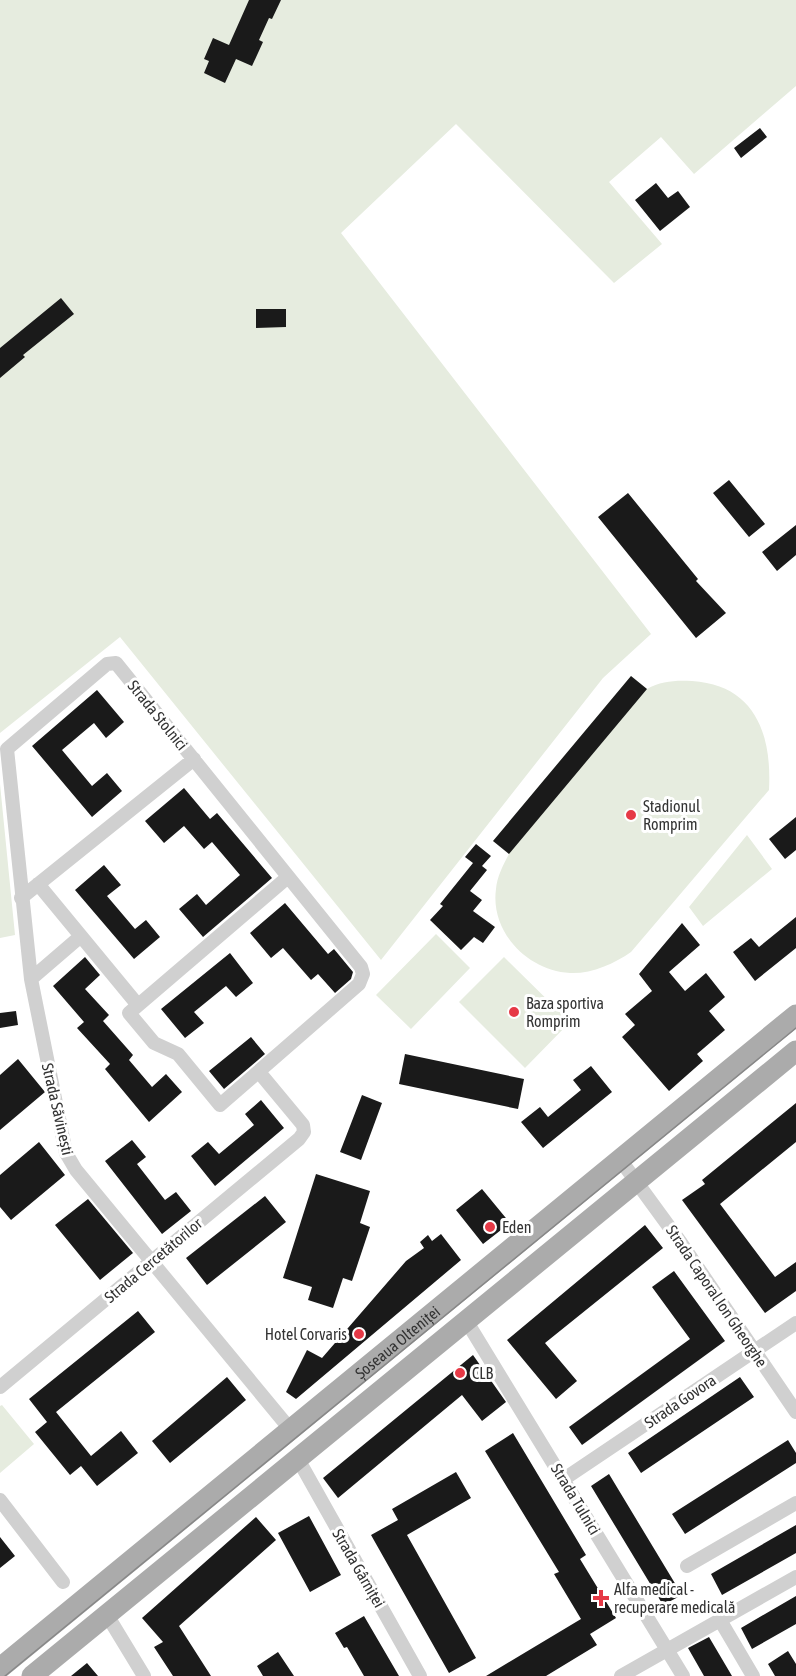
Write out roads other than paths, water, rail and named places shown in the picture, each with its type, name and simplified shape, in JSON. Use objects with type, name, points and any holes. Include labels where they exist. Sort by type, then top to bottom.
[{"type":"main road","name":"Șoseaua Olteniței","points":[[0,1668],[796,1015]]},
{"type":"main road","name":"Șoseaua Olteniței","points":[[33,1676],[796,1052]]},
{"type":"street","name":"Strada Stolnici","points":[[7,749],[112,662],[116,663],[361,967],[362,979],[259,1072]]},
{"type":"street","name":"Strada Săvinești","points":[[7,749],[31,979],[66,1154],[76,1170],[291,1429]]},
{"type":"street","points":[[21,898],[194,759]]},
{"type":"street","points":[[259,1072],[220,1105],[178,1054],[154,1043],[130,1016],[131,1010],[137,1004],[288,877]]},
{"type":"street","points":[[38,884],[137,1004]]},
{"type":"street","points":[[31,979],[81,936]]},
{"type":"street","name":"Strada Cercetătorilor","points":[[0,1387],[304,1132],[303,1125],[259,1072]]},
{"type":"street","name":"Strada Caporal Ion Gheorghe","points":[[619,1158],[638,1181],[796,1412]]},
{"type":"street","name":"Strada Tulnici","points":[[467,1322],[683,1676]]},
{"type":"street","name":"Strada Govora","points":[[564,1479],[796,1323]]},
{"type":"street","name":"Strada Gârniței","points":[[297,1459],[420,1676]]},
{"type":"street","points":[[0,1500],[63,1582]]},
{"type":"street","points":[[687,1566],[796,1503]]},
{"type":"street","points":[[621,1676],[796,1577]]},
{"type":"street","points":[[107,1615],[144,1676]]},
{"type":"street","points":[[720,1620],[750,1670]]},
{"type":"tram line","points":[[5,1676],[796,1028]]},
{"type":"place","name":"Stadionul Romprim","points":[[631,815]]},
{"type":"place","name":"Baza sportiva Romprim","points":[[514,1012]]},
{"type":"place","name":"Eden","points":[[490,1227]]},
{"type":"place","name":"Hotel Corvaris","points":[[359,1334]]},
{"type":"place","name":"CLB","points":[[460,1373]]},
{"type":"place","name":"Alfa medical - recuperare medicală","points":[[601,1598]]}]
